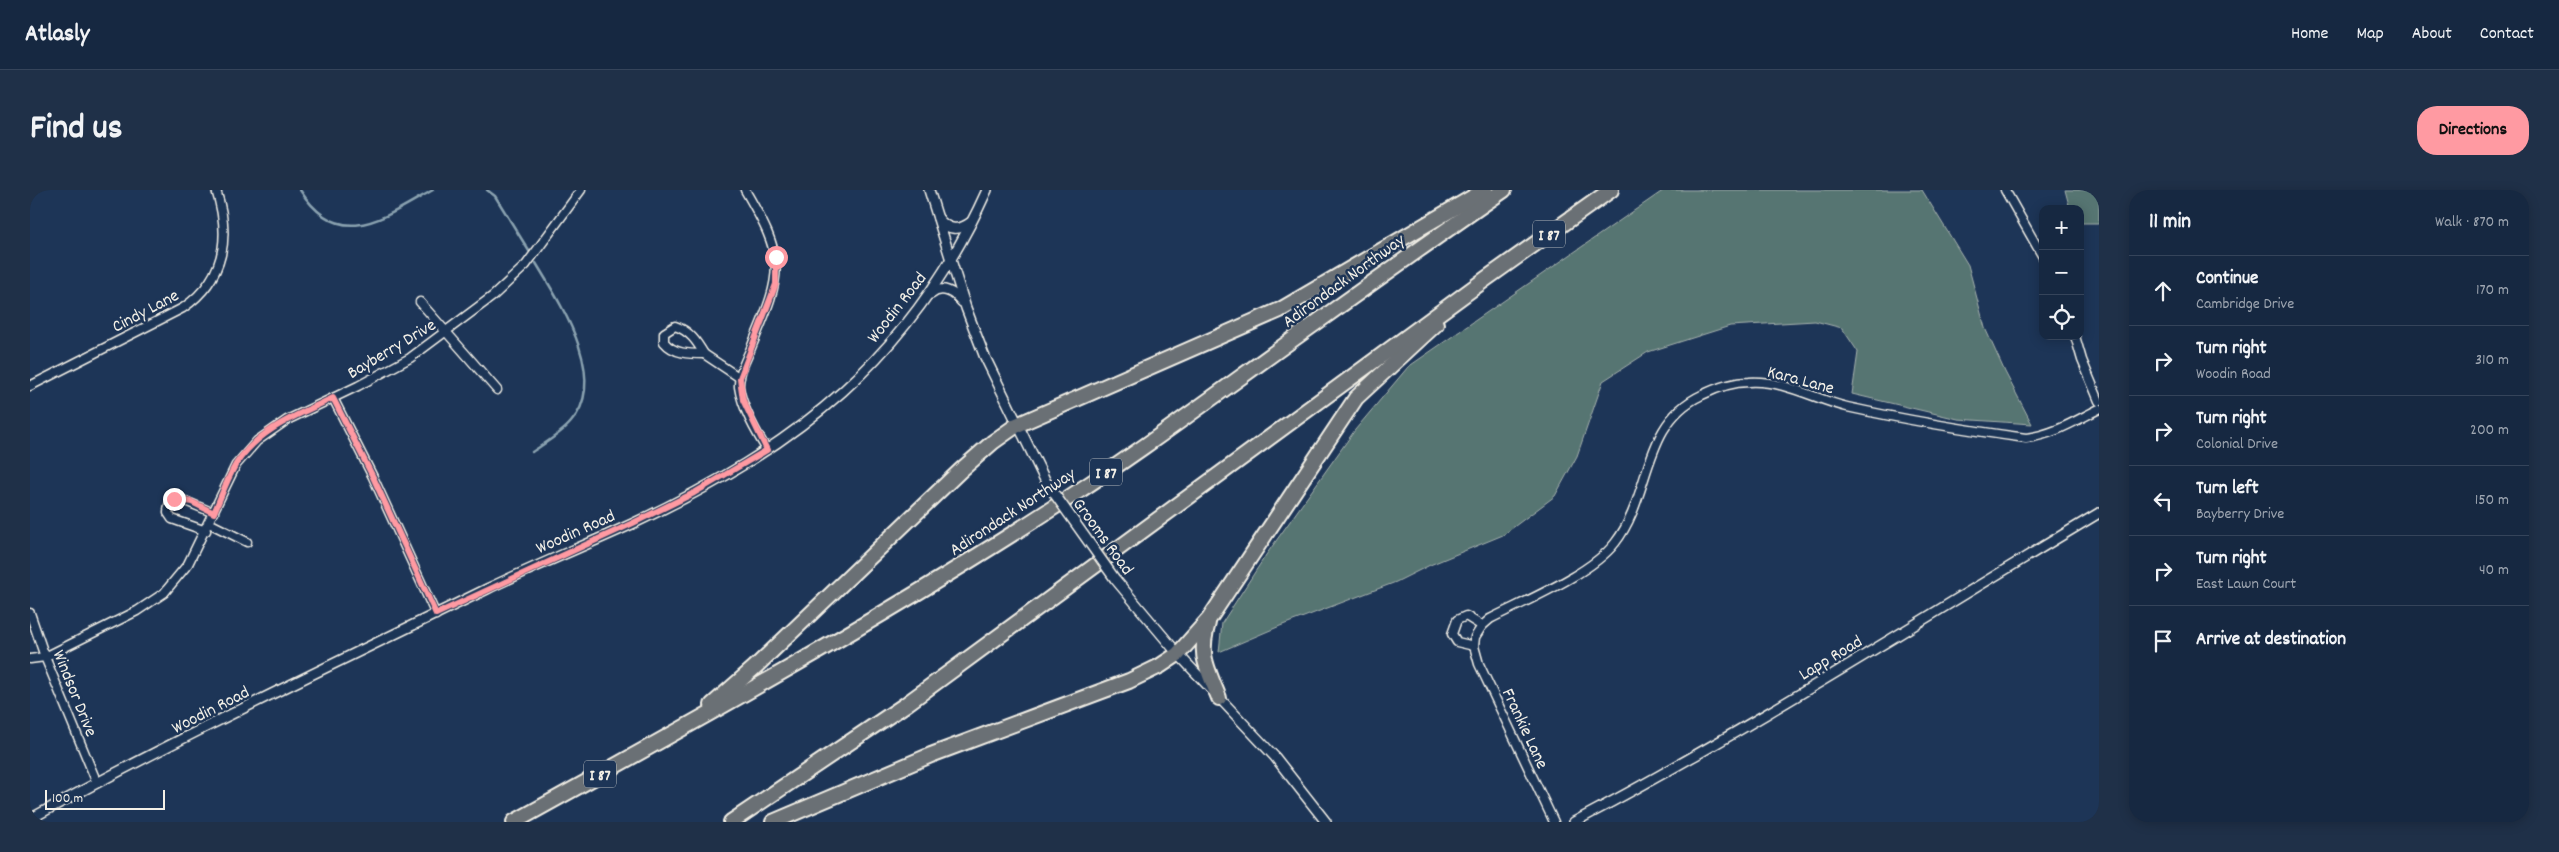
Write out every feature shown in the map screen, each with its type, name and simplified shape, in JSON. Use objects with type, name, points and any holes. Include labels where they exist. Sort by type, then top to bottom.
[{"type":"highway","points":[[689,725],[754,668],[961,470],[993,442],[1017,425],[1280,310],[1485,190]]},
{"type":"highway","name":"Adirondack Northway","points":[[514,822],[689,725],[926,587],[1047,512],[1214,397],[1504,190]]},
{"type":"highway","name":"I 87","points":[[731,822],[905,704],[1487,278],[1611,190]]},
{"type":"highway","points":[[773,822],[931,755],[1129,681],[1160,666],[1178,654],[1209,618],[1356,398],[1487,278]]},
{"type":"highway","points":[[1209,618],[1202,649],[1219,698]]},
{"type":"street","name":"Cindy Lane","points":[[30,386],[183,308],[196,299],[207,287],[216,271],[224,242],[224,227],[216,190]]},
{"type":"street","name":"Bayberry Drive","points":[[30,659],[45,657],[138,611],[164,592],[188,564],[236,466],[257,440],[287,420],[410,358],[448,331],[493,296],[526,265],[581,190]]},
{"type":"street","points":[[745,190],[768,230],[776,257],[776,284],[740,378],[743,400],[767,450]]},
{"type":"street","name":"Grooms Road","points":[[929,190],[950,262],[984,355],[1046,482],[1115,579],[1178,654],[1275,757],[1326,822]]},
{"type":"street","name":"Woodin Road","points":[[30,819],[97,783],[436,614],[694,493],[767,450],[796,430],[849,388],[894,340],[927,298],[950,262],[987,190]]},
{"type":"street","points":[[2005,190],[2039,250]]},
{"type":"street","points":[[937,217],[943,225],[953,229],[962,228],[972,222]]},
{"type":"street","points":[[927,298],[939,290],[948,291],[958,298],[966,308]]},
{"type":"street","points":[[420,302],[448,331],[496,390]]},
{"type":"street","points":[[704,354],[686,354],[674,350],[664,342],[664,333],[670,328],[682,328],[695,340],[704,354],[740,378]]},
{"type":"street","points":[[2076,340],[2082,360],[2099,401]]},
{"type":"street","name":"Kara Lane","points":[[1482,626],[1490,619],[1584,570],[1615,544],[1631,516],[1658,436],[1687,404],[1724,386],[1750,382],[1768,383],[1846,407],[2026,438],[2048,434],[2099,409]]},
{"type":"street","points":[[333,398],[373,477],[436,614]]},
{"type":"street","points":[[214,513],[178,498],[171,501],[168,506],[168,513],[172,518],[207,527],[247,542]]},
{"type":"street","name":"Lapp Road","points":[[1574,822],[1640,788],[1837,672],[2099,513]]},
{"type":"street","name":"Windsor Drive","points":[[30,614],[45,657],[97,783]]},
{"type":"street","points":[[1466,616],[1482,626],[1474,646],[1462,644],[1454,638],[1452,628],[1454,624],[1457,620],[1466,616]]},
{"type":"street","name":"Frankie Lane","points":[[1474,646],[1479,664],[1554,822]]},
{"type":"green space","points":[[1664,190],[1922,190],[1968,265],[1985,328],[2032,424],[1958,419],[1852,394],[1858,352],[1842,328],[1815,321],[1730,326],[1648,352],[1603,381],[1577,456],[1555,496],[1503,535],[1430,565],[1396,582],[1280,626],[1219,652],[1222,623],[1266,555],[1355,430],[1408,367]]},
{"type":"green space","points":[[2065,190],[2099,190],[2099,223],[2084,223],[2084,205],[2069,205]]},
{"type":"waterway","points":[[300,190],[315,209],[331,220],[346,225],[363,224],[379,219],[433,190]]},
{"type":"waterway","points":[[487,190],[495,196],[529,251]]},
{"type":"waterway","points":[[532,452],[558,434],[571,422],[582,404],[585,384],[583,363],[577,341],[568,319],[536,263]]},
{"type":"route","points":[[174,499],[178,498],[192,502],[214,513],[224,488],[236,466],[257,440],[287,420],[333,398],[373,477],[436,614],[694,493],[767,450],[756,431],[739,388],[741,374],[776,284],[776,257]]}]
